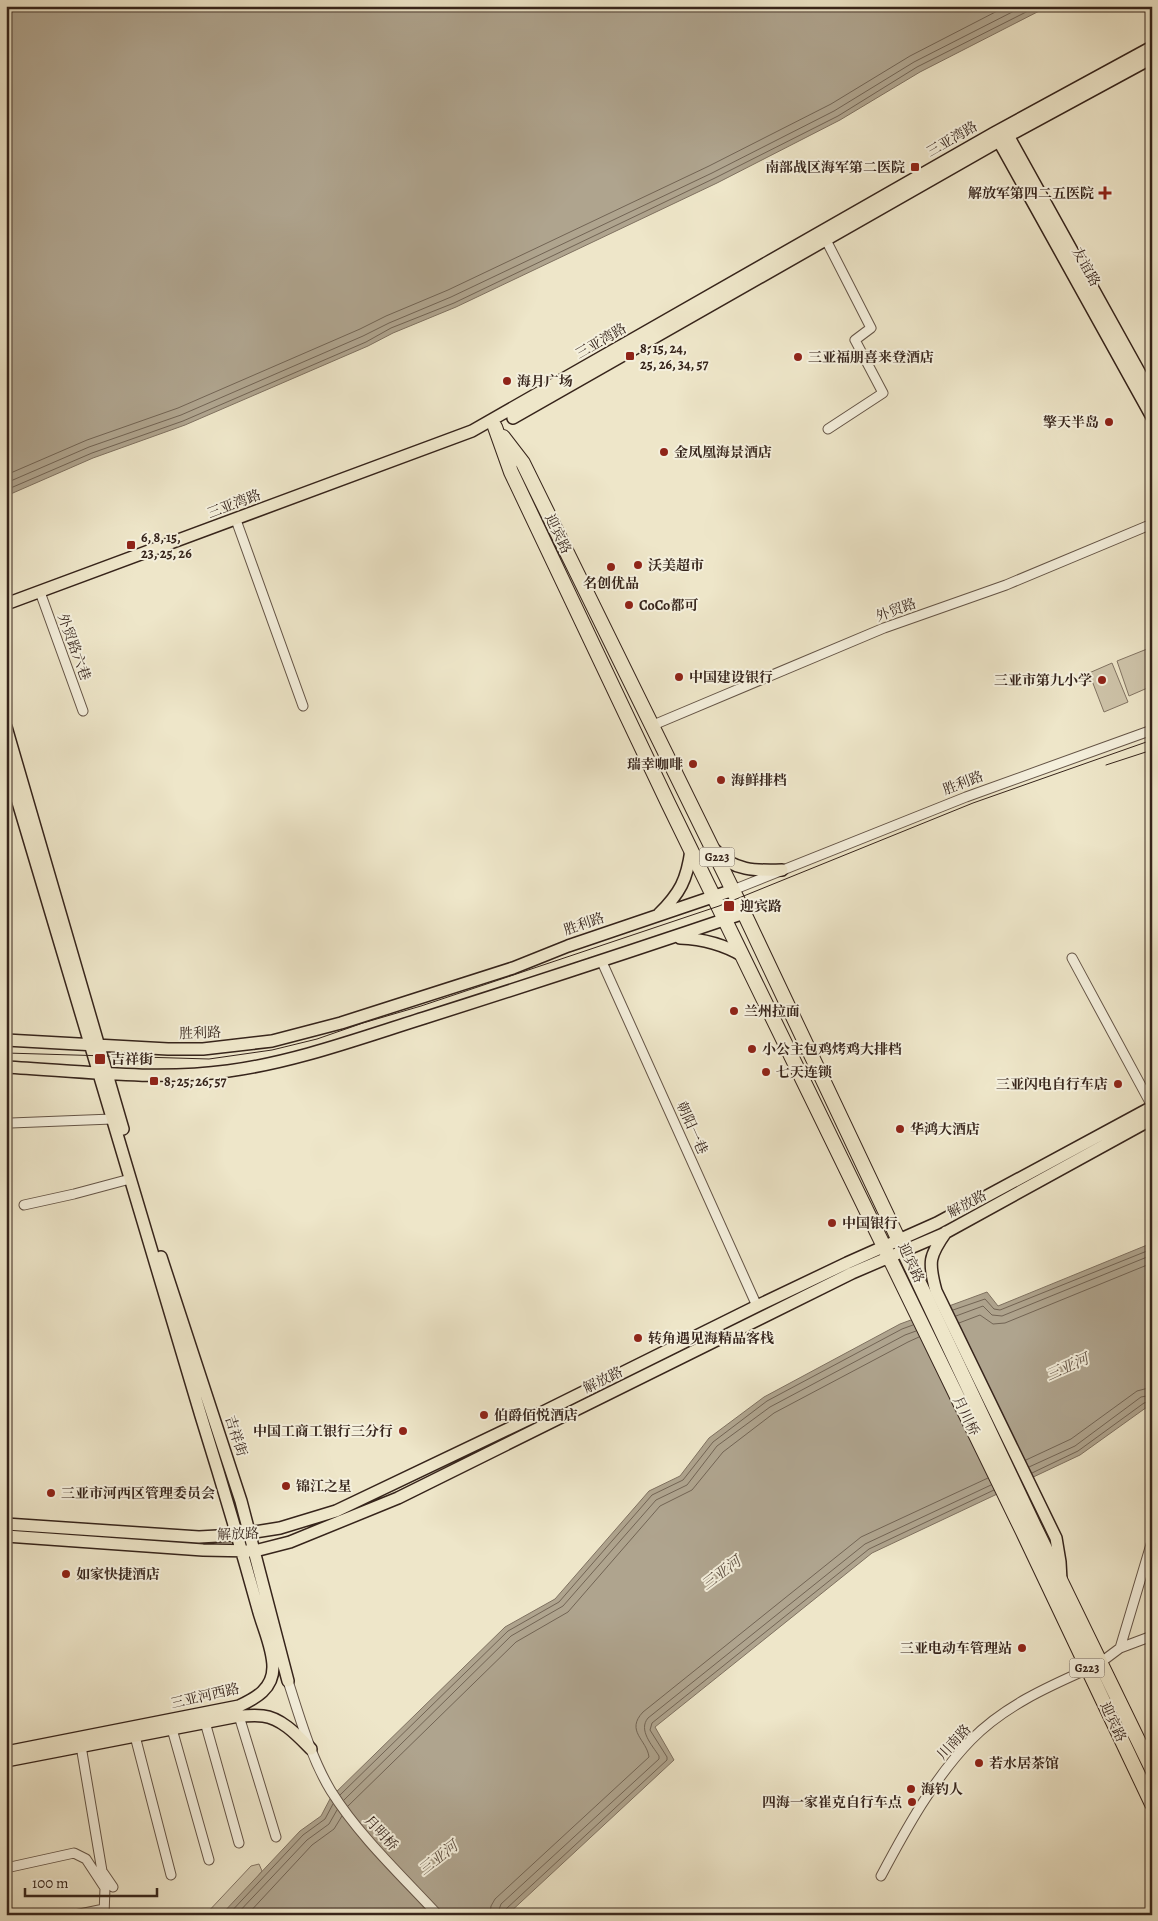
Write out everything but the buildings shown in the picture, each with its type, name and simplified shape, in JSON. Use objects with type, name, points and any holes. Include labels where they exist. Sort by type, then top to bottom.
[{"type":"highway","name":"迎宾路","points":[[494,424],[523,463],[651,726],[712,846],[902,1245],[930,1293]]},
{"type":"highway","name":"迎宾路","points":[[494,424],[511,472],[909,1301]]},
{"type":"highway","name":"月川桥","points":[[930,1293],[1028,1529]]},
{"type":"highway","name":"月川桥","points":[[909,1301],[1028,1529]]},
{"type":"highway","name":"迎宾路","points":[[1028,1529],[1061,1581],[1094,1666],[1152,1804]]},
{"type":"highway","name":"迎宾路","points":[[1028,1529],[1094,1666],[1152,1769]]},
{"type":"main road","name":"三亚湾路","points":[[494,424],[1152,47]]},
{"type":"main road","name":"三亚湾路","points":[[6,604],[494,424],[826,240],[1001,134],[1152,58]]},
{"type":"main road","name":"友谊路","points":[[1001,134],[1152,395]]},
{"type":"main road","name":"友谊路","points":[[1001,134],[1152,417]]},
{"type":"main road","name":"吉祥街","points":[[6,727],[102,1073],[156,1243],[242,1500],[255,1551]]},
{"type":"main road","name":"吉祥街","points":[[6,762],[94,1045]]},
{"type":"main road","points":[[712,846],[719,856],[741,868],[782,870]]},
{"type":"main road","points":[[658,916],[678,893],[685,880],[691,850]]},
{"type":"main road","name":"胜利路","points":[[6,1040],[203,1049],[272,1041],[341,1023],[513,968],[568,946],[733,890]]},
{"type":"main road","points":[[6,1067],[102,1073],[195,1075],[281,1061],[602,962],[744,913]]},
{"type":"main road","points":[[674,937],[708,940],[744,956]]},
{"type":"main road","name":"吉祥街","points":[[102,1073],[112,1119],[241,1551]]},
{"type":"main road","name":"解放路","points":[[6,1524],[199,1537],[236,1536],[280,1528],[336,1511],[542,1413],[757,1306],[902,1245],[1152,1107]]},
{"type":"main road","name":"解放路","points":[[902,1245],[946,1232],[1152,1119]]},
{"type":"main road","points":[[946,1232],[939,1243],[931,1263],[930,1293],[1049,1522],[1059,1549],[1061,1581]]},
{"type":"main road","name":"解放路","points":[[6,1536],[241,1551],[255,1551],[290,1542],[398,1498],[843,1278],[886,1252]]},
{"type":"main road","name":"三亚河西路","points":[[6,1752],[239,1706],[258,1697],[268,1686],[273,1671],[273,1657],[241,1551]]},
{"type":"main road","points":[[255,1551],[288,1682]]},
{"type":"main road","name":"三亚河西路","points":[[6,1761],[239,1716],[264,1716],[275,1719],[298,1736],[311,1749]]},
{"type":"street","points":[[826,240],[871,328],[855,340],[883,394],[828,429]]},
{"type":"street","points":[[236,520],[303,706]]},
{"type":"street","name":"外贸路","points":[[651,726],[884,628],[1006,585],[1152,524]]},
{"type":"street","name":"外贸路六巷","points":[[40,592],[83,711]]},
{"type":"street","name":"胜利路","points":[[733,890],[966,797],[1152,730]]},
{"type":"street","points":[[1072,958],[1152,1107]]},
{"type":"street","name":"朝阳一巷","points":[[602,962],[757,1306]]},
{"type":"street","points":[[11,1123],[112,1119]]},
{"type":"street","points":[[24,1205],[130,1179]]},
{"type":"street","points":[[1120,1648],[1152,1541]]},
{"type":"street","name":"川南路","points":[[881,1876],[917,1814],[941,1778],[972,1739],[1006,1712],[1050,1686],[1094,1666],[1120,1648],[1152,1636]]},
{"type":"street","name":"月明桥","points":[[288,1682],[311,1749],[331,1790],[352,1822],[438,1915]]},
{"type":"street","points":[[239,1716],[276,1836]]},
{"type":"street","points":[[205,1722],[239,1843]]},
{"type":"street","points":[[172,1729],[209,1860]]},
{"type":"street","points":[[135,1736],[171,1875]]},
{"type":"street","points":[[81,1746],[102,1871],[113,1887]]},
{"type":"street","points":[[6,1868],[74,1854],[86,1859],[105,1888],[104,1912],[75,1915]]},
{"type":"shaded area","points":[[1152,647],[1152,686],[1129,696],[1117,661]]},
{"type":"shaded area","points":[[1112,663],[1128,702],[1104,712],[1089,673]]},
{"type":"shaded area","points":[[259,1864],[262,1871],[228,1915],[205,1915],[251,1866]]},
{"type":"water","points":[[6,6],[1049,6],[920,72],[840,120],[717,183],[456,307],[185,425],[93,458],[6,496]]},
{"type":"water","name":"三亚河","points":[[1152,1243],[1152,1405],[1080,1455],[872,1553],[655,1727],[674,1760],[507,1915],[221,1915],[300,1831],[321,1816],[331,1797],[505,1627],[555,1599],[649,1491],[680,1476],[709,1438],[764,1397],[900,1324],[987,1292],[998,1306]]},
{"type":"tram line","points":[[6,1053],[209,1059],[272,1050],[317,1039],[719,906],[973,803],[1152,740]]},
{"type":"tram line","points":[[1106,765],[1152,750]]},
{"type":"place","name":"南部战区海军第二医院","points":[[915,167]]},
{"type":"place","name":"解放军第四二五医院","points":[[1105,193]]},
{"type":"place","name":"8, 15, 24, 25, 26, 34, 57","points":[[630,356]]},
{"type":"place","name":"三亚福朋喜来登酒店","points":[[798,357]]},
{"type":"place","name":"海月广场","points":[[507,381]]},
{"type":"place","name":"擎天半岛","points":[[1109,422]]},
{"type":"place","name":"金凤凰海景酒店","points":[[664,452]]},
{"type":"place","name":"6, 8, 15, 23, 25, 26","points":[[131,545]]},
{"type":"place","name":"沃美超市","points":[[638,565]]},
{"type":"place","name":"名创优品","points":[[611,567]]},
{"type":"place","name":"CoCo都可","points":[[629,605]]},
{"type":"place","name":"中国建设银行","points":[[679,677]]},
{"type":"place","name":"三亚市第九小学","points":[[1102,680]]},
{"type":"place","name":"瑞幸咖啡","points":[[693,764]]},
{"type":"place","name":"海鲜排档","points":[[721,780]]},
{"type":"place","name":"迎宾路","points":[[729,906]]},
{"type":"place","name":"兰州拉面","points":[[734,1011]]},
{"type":"place","name":"小公主包鸡烤鸡大排档","points":[[752,1049]]},
{"type":"place","name":"吉祥街","points":[[100,1059]]},
{"type":"place","name":"七天连锁","points":[[766,1072]]},
{"type":"place","name":"8, 25, 26, 57","points":[[154,1081]]},
{"type":"place","name":"三亚闪电自行车店","points":[[1118,1084]]},
{"type":"place","name":"华鸿大酒店","points":[[900,1129]]},
{"type":"place","name":"中国银行","points":[[832,1223]]},
{"type":"place","name":"转角遇见海精品客栈","points":[[638,1338]]},
{"type":"place","name":"伯爵佰悦酒店","points":[[484,1415]]},
{"type":"place","name":"中国工商工银行三分行","points":[[403,1431]]},
{"type":"place","name":"锦江之星","points":[[286,1486]]},
{"type":"place","name":"三亚市河西区管理委员会","points":[[51,1493]]},
{"type":"place","name":"如家快捷酒店","points":[[66,1574]]},
{"type":"place","name":"三亚电动车管理站","points":[[1022,1648]]},
{"type":"place","name":"若水居茶馆","points":[[979,1763]]},
{"type":"place","name":"海钓人","points":[[911,1789]]},
{"type":"place","name":"四海一家崔克自行车点","points":[[912,1802]]}]
